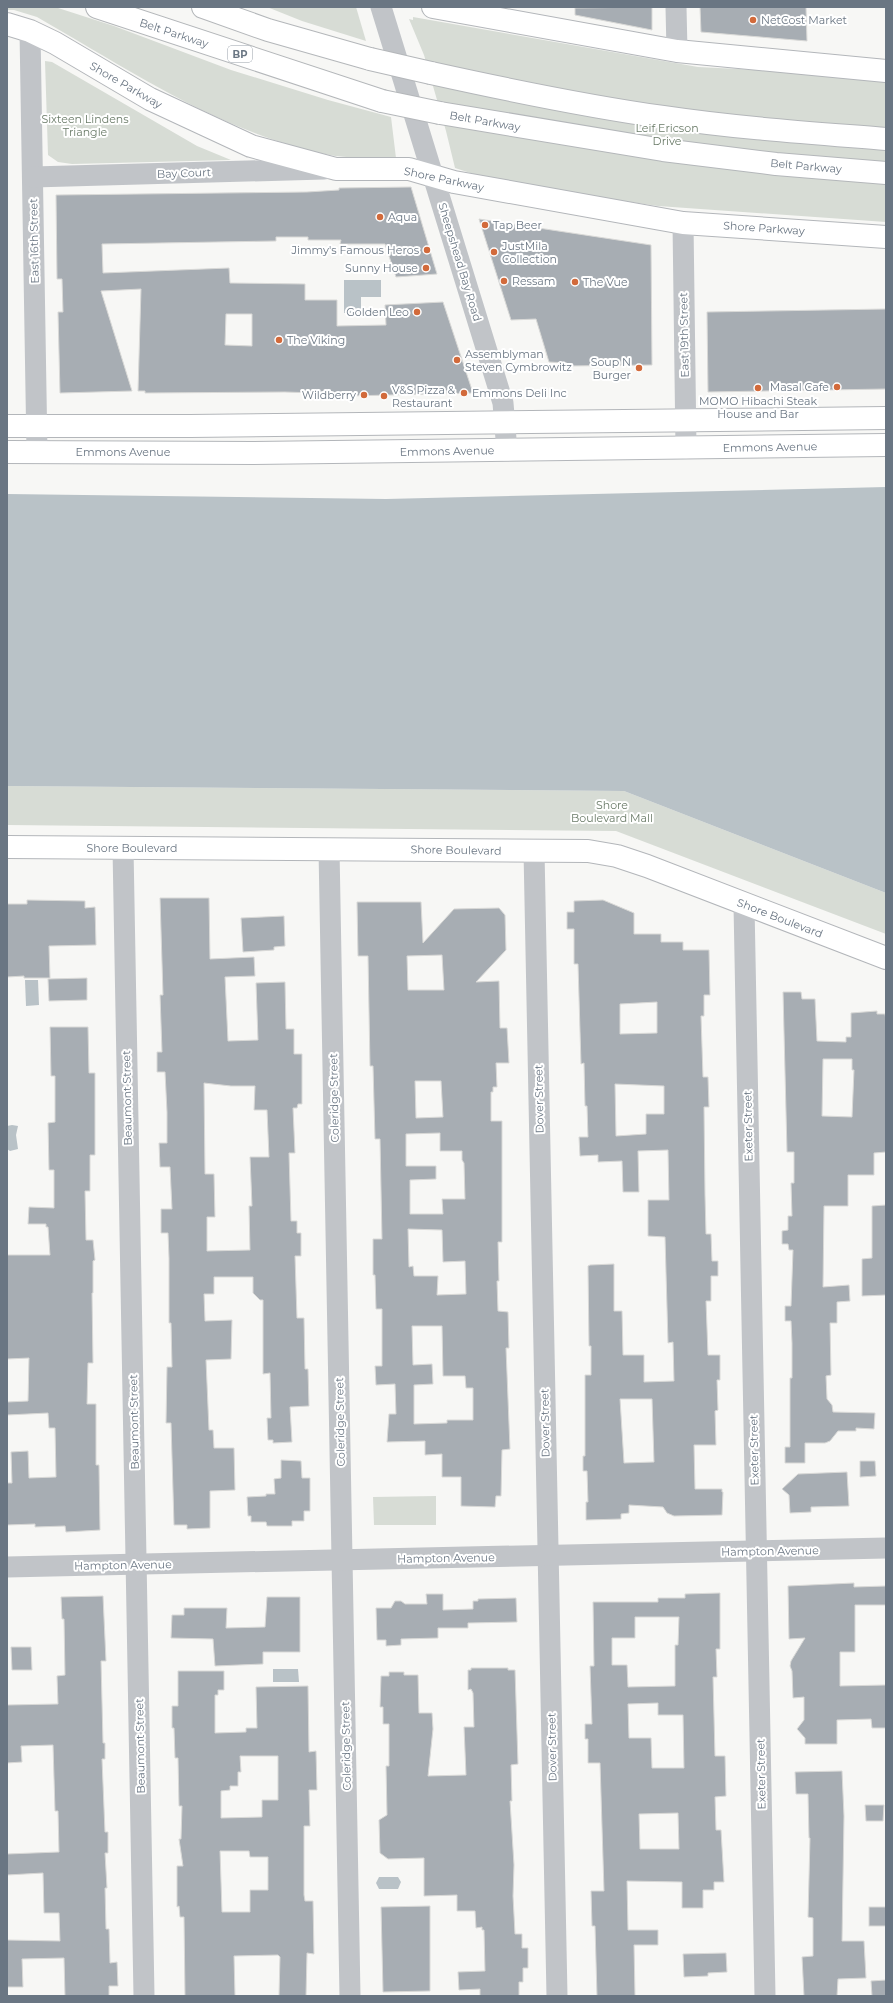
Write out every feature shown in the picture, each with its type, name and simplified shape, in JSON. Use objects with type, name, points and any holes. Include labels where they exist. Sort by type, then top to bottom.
[{"type":"main road","name":"Belt Parkway","points":[[97,7],[382,101],[440,113],[663,150],[776,164],[886,173]]},
{"type":"main road","points":[[203,7],[268,30],[370,59],[553,99],[664,118],[772,130],[886,139]]},
{"type":"main road","points":[[432,7],[677,51],[886,71]]},
{"type":"main road","name":"Shore Parkway","points":[[7,24],[30,31],[55,43],[150,99],[177,113],[251,146],[336,169],[409,169],[454,182],[683,223],[886,237]]},
{"type":"main road","points":[[7,426],[505,423],[886,418]]},
{"type":"main road","name":"Emmons Avenue","points":[[7,452],[260,453],[507,451],[886,444]]},
{"type":"main road","name":"Shore Boulevard","points":[[7,847],[588,851],[617,856],[647,866],[886,958]]},
{"type":"street","name":"Sheepshead Bay Road","points":[[381,7],[504,404],[507,451]]},
{"type":"street","points":[[676,7],[677,51]]},
{"type":"street","name":"East 16th Street","points":[[30,31],[37,452]]},
{"type":"street","name":"Bay Court","points":[[33,177],[336,169]]},
{"type":"street","name":"East 19th Street","points":[[683,223],[686,448]]},
{"type":"street","name":"Beaumont Street","points":[[123,848],[144,1996]]},
{"type":"street","name":"Coleridge Street","points":[[329,849],[350,1996]]},
{"type":"street","name":"Dover Street","points":[[534,851],[557,1996]]},
{"type":"street","name":"Exeter Street","points":[[744,904],[765,1996]]},
{"type":"street","name":"Hampton Avenue","points":[[7,1567],[886,1548]]},
{"type":"green space","points":[[7,7],[55,7],[114,26],[231,70],[328,100],[391,117],[396,158],[330,155],[291,145],[252,132],[178,98],[37,17],[14,10],[7,10]]},
{"type":"green space","points":[[267,7],[356,7],[366,41],[302,21]]},
{"type":"green space","name":"Leif Ericson Drive","points":[[413,17],[698,67],[886,76],[886,222],[658,206],[501,183],[455,168],[424,55],[409,19],[413,20]]},
{"type":"green space","name":"Sixteen Lindens Triangle","points":[[45,61],[52,62],[197,146],[231,160],[72,164],[58,162],[48,155]]},
{"type":"green space","name":"Shore Boulevard Mall","points":[[7,786],[624,791],[886,893],[886,934],[616,831],[7,825]]},
{"type":"green space","points":[[436,1496],[436,1525],[374,1525],[373,1497]]},
{"type":"shaded area","points":[[344,280],[381,280],[381,297],[361,297],[361,313],[344,313]]},
{"type":"shaded area","points":[[886,487],[886,893],[624,791],[7,786],[7,494],[386,499]]},
{"type":"shaded area","points":[[25,980],[38,980],[39,1005],[26,1006]]},
{"type":"shaded area","points":[[7,1126],[18,1126],[16,1135],[18,1149],[10,1151],[7,1149]]},
{"type":"shaded area","points":[[273,1669],[298,1669],[299,1682],[273,1682]]},
{"type":"shaded area","points":[[379,1877],[398,1877],[401,1882],[398,1889],[379,1889],[376,1883]]},
{"type":"building","points":[[652,7],[652,30],[575,15],[575,8]]},
{"type":"building","name":"NetCost Market","points":[[700,7],[806,7],[807,41],[701,32]]},
{"type":"building","points":[[411,187],[437,274],[396,277],[385,244],[340,244],[341,240],[308,240],[308,237],[276,237],[276,241],[102,244],[103,273],[229,268],[230,283],[305,284],[305,300],[337,300],[337,326],[386,325],[385,305],[443,302],[473,393],[348,396],[348,394],[285,392],[145,393],[145,391],[138,391],[141,289],[101,291],[132,391],[60,393],[58,312],[63,312],[62,279],[57,279],[56,195],[307,192],[339,190],[339,188]],"holes":[[[226,314],[252,314],[252,346],[225,345]]]},
{"type":"building","name":"The Vue","points":[[479,219],[651,245],[652,365],[567,366],[567,363],[549,362],[536,319],[511,320]]},
{"type":"building","points":[[886,309],[886,389],[708,392],[707,312]]},
{"type":"building","points":[[160,898],[209,898],[210,959],[254,957],[255,976],[225,977],[228,1041],[258,1040],[256,983],[285,982],[286,1029],[294,1029],[294,1054],[302,1054],[302,1104],[298,1104],[297,1108],[293,1108],[295,1153],[289,1153],[291,1221],[297,1221],[297,1233],[301,1233],[301,1256],[295,1256],[297,1318],[304,1318],[305,1369],[308,1369],[309,1406],[290,1407],[292,1442],[273,1443],[273,1440],[268,1440],[267,1418],[271,1418],[270,1373],[263,1374],[263,1300],[260,1300],[253,1293],[253,1277],[214,1277],[214,1294],[204,1294],[205,1321],[232,1320],[231,1359],[206,1360],[209,1430],[213,1430],[214,1448],[234,1448],[235,1490],[210,1491],[210,1528],[187,1529],[187,1525],[174,1525],[171,1423],[166,1423],[167,1367],[172,1367],[171,1323],[169,1323],[168,1233],[161,1233],[161,1209],[172,1209],[170,1167],[160,1167],[159,1143],[167,1143],[165,1072],[157,1072],[157,1052],[162,1052],[160,995],[163,995]],"holes":[[[204,1083],[231,1086],[255,1086],[254,1110],[267,1110],[269,1157],[250,1157],[252,1206],[249,1206],[250,1250],[207,1251],[207,1217],[215,1217],[214,1174],[205,1174]]]},
{"type":"building","points":[[27,900],[85,901],[85,908],[95,907],[96,945],[49,946],[50,978],[24,978],[24,976],[7,977],[7,904],[27,904]]},
{"type":"building","points":[[603,900],[634,913],[634,934],[661,934],[661,942],[683,942],[683,950],[709,950],[710,995],[704,995],[704,1016],[701,1016],[703,1077],[708,1077],[709,1107],[704,1107],[706,1234],[711,1234],[712,1261],[718,1261],[718,1276],[711,1276],[711,1301],[706,1301],[708,1355],[720,1355],[720,1380],[717,1380],[718,1410],[715,1411],[716,1445],[694,1445],[695,1489],[722,1489],[722,1515],[674,1516],[667,1513],[663,1507],[629,1505],[629,1513],[621,1514],[621,1519],[586,1520],[586,1502],[588,1502],[587,1471],[583,1471],[583,1456],[585,1456],[585,1375],[591,1375],[591,1346],[589,1346],[588,1266],[614,1264],[614,1311],[622,1311],[623,1355],[644,1355],[644,1382],[674,1381],[673,1342],[668,1343],[665,1237],[648,1236],[648,1200],[669,1200],[668,1150],[638,1151],[639,1192],[623,1192],[622,1161],[598,1162],[598,1155],[580,1156],[579,1137],[588,1137],[587,1106],[585,1106],[584,1063],[581,1064],[578,964],[574,964],[574,929],[567,929],[567,912],[574,912],[574,901]],"holes":[[[657,1002],[657,1033],[620,1034],[620,1004]],[[615,1084],[664,1086],[664,1114],[646,1114],[646,1134],[616,1136]],[[620,1399],[652,1399],[654,1462],[624,1463]]]},
{"type":"building","points":[[357,902],[421,902],[423,943],[454,909],[499,908],[505,915],[506,950],[476,982],[499,981],[500,1028],[507,1028],[509,1063],[496,1063],[497,1087],[493,1087],[493,1092],[491,1092],[491,1121],[502,1121],[502,1242],[498,1242],[499,1281],[497,1281],[498,1311],[508,1312],[509,1348],[506,1348],[510,1449],[502,1450],[501,1496],[496,1496],[495,1507],[461,1506],[461,1477],[442,1477],[442,1454],[425,1455],[425,1441],[387,1442],[389,1414],[396,1414],[395,1384],[376,1385],[375,1366],[382,1366],[382,1309],[376,1309],[375,1275],[373,1275],[373,1239],[382,1239],[380,1139],[375,1139],[373,1066],[370,1066],[368,956],[358,956]],"holes":[[[442,955],[444,990],[408,990],[407,956]],[[415,1081],[441,1081],[443,1117],[416,1118]],[[440,1133],[440,1151],[462,1151],[462,1160],[464,1163],[465,1199],[442,1199],[443,1214],[410,1214],[410,1180],[436,1179],[436,1166],[406,1166],[406,1134]],[[408,1229],[442,1230],[443,1262],[465,1261],[466,1294],[437,1295],[438,1276],[414,1276],[413,1266],[409,1267]],[[412,1326],[442,1326],[443,1376],[465,1376],[466,1388],[473,1388],[473,1420],[447,1420],[447,1423],[414,1424],[414,1385],[433,1384],[432,1364],[413,1365]]]},
{"type":"building","points":[[284,916],[285,946],[274,947],[274,950],[243,952],[241,918]]},
{"type":"building","points":[[87,978],[87,1000],[49,1001],[48,979]]},
{"type":"building","points":[[783,992],[801,992],[802,999],[815,999],[817,1041],[846,1042],[846,1037],[851,1037],[851,1013],[877,1011],[877,1014],[885,1014],[886,1152],[874,1153],[874,1175],[848,1175],[848,1206],[824,1206],[823,1287],[849,1285],[850,1301],[837,1302],[837,1323],[830,1323],[831,1375],[826,1376],[827,1399],[832,1405],[833,1412],[875,1413],[874,1429],[856,1428],[856,1431],[838,1431],[830,1441],[825,1443],[805,1443],[805,1463],[785,1463],[785,1447],[790,1447],[790,1378],[792,1378],[792,1343],[791,1321],[785,1321],[785,1306],[791,1306],[793,1250],[789,1250],[788,1244],[782,1244],[782,1231],[788,1230],[788,1216],[792,1216],[791,1183],[794,1183],[794,1152],[787,1152]],"holes":[[[823,1059],[852,1059],[852,1070],[854,1070],[852,1117],[822,1116]]]},
{"type":"building","points":[[50,1027],[88,1027],[89,1073],[95,1073],[95,1155],[90,1155],[90,1191],[85,1191],[86,1240],[93,1240],[95,1260],[93,1261],[92,1293],[93,1363],[88,1363],[87,1404],[96,1404],[96,1465],[99,1465],[100,1530],[66,1532],[65,1526],[35,1527],[35,1524],[7,1525],[7,1483],[12,1483],[11,1452],[28,1451],[29,1478],[56,1477],[55,1428],[49,1428],[48,1413],[7,1415],[7,1402],[28,1401],[29,1358],[7,1359],[7,1255],[50,1255],[48,1227],[46,1227],[46,1224],[28,1224],[29,1207],[54,1208],[54,1170],[49,1170],[48,1123],[55,1122],[55,1076],[51,1076]]},
{"type":"building","points":[[886,1205],[886,1295],[862,1296],[862,1259],[872,1258],[872,1206]]},
{"type":"building","points":[[281,1460],[301,1461],[302,1478],[310,1478],[310,1511],[304,1511],[304,1521],[292,1521],[292,1526],[267,1526],[266,1522],[251,1522],[251,1516],[248,1516],[247,1497],[275,1494],[274,1479],[281,1478]]},
{"type":"building","points":[[860,1461],[875,1461],[876,1476],[860,1477]]},
{"type":"building","points":[[847,1472],[849,1506],[811,1507],[811,1512],[790,1513],[789,1495],[782,1489],[798,1474]]},
{"type":"building","points":[[854,1583],[854,1587],[886,1586],[886,1605],[855,1605],[855,1652],[840,1652],[840,1686],[886,1685],[886,1728],[872,1728],[871,1719],[837,1720],[837,1744],[805,1744],[805,1738],[797,1729],[804,1720],[804,1697],[793,1698],[792,1671],[790,1666],[791,1661],[805,1638],[789,1639],[788,1586]]},
{"type":"building","points":[[720,1593],[720,1649],[716,1649],[717,1677],[713,1677],[715,1756],[725,1756],[726,1796],[715,1797],[716,1830],[721,1830],[724,1882],[714,1882],[714,1890],[703,1890],[703,1908],[682,1908],[682,1882],[627,1881],[628,1930],[658,1930],[658,1945],[634,1945],[635,1996],[597,1996],[595,1926],[592,1926],[591,1891],[604,1891],[600,1763],[588,1763],[588,1739],[585,1739],[585,1724],[592,1724],[590,1666],[594,1666],[593,1602],[658,1602],[658,1598],[685,1598],[685,1594]],"holes":[[[635,1617],[679,1617],[678,1645],[675,1645],[675,1686],[628,1687],[627,1665],[612,1665],[612,1638],[635,1638]],[[658,1703],[658,1715],[683,1715],[684,1768],[652,1768],[651,1738],[629,1738],[628,1704]],[[678,1813],[679,1849],[640,1849],[639,1814]]]},
{"type":"building","points":[[426,1594],[443,1594],[443,1610],[473,1609],[473,1601],[478,1601],[478,1599],[516,1598],[517,1622],[468,1623],[468,1628],[438,1628],[438,1638],[401,1639],[401,1645],[386,1646],[386,1640],[377,1640],[376,1608],[391,1608],[395,1601],[401,1601],[405,1604],[427,1604]]},
{"type":"building","points":[[103,1596],[106,1661],[101,1661],[103,1743],[105,1743],[105,1759],[102,1759],[105,1832],[108,1832],[108,1853],[105,1853],[107,1888],[105,1888],[106,1929],[109,1929],[110,1963],[117,1962],[118,1986],[109,1986],[109,1996],[65,1996],[64,1958],[22,1959],[23,1987],[7,1987],[7,1940],[60,1941],[59,1913],[44,1913],[43,1873],[7,1875],[7,1854],[59,1852],[58,1811],[55,1811],[53,1745],[21,1746],[22,1762],[7,1763],[7,1705],[58,1704],[57,1676],[65,1675],[64,1619],[62,1619],[61,1597]]},
{"type":"building","points":[[267,1597],[300,1597],[300,1652],[263,1652],[263,1664],[215,1666],[213,1639],[171,1638],[172,1615],[184,1615],[184,1608],[227,1608],[226,1628],[265,1627]]},
{"type":"building","points":[[11,1647],[31,1647],[32,1670],[12,1670]]},
{"type":"building","points":[[471,1668],[508,1668],[508,1670],[515,1670],[518,1764],[511,1765],[512,1801],[510,1801],[514,1865],[513,1896],[515,1934],[522,1934],[522,1948],[528,1948],[528,1968],[523,1968],[523,1982],[519,1982],[519,1996],[480,1996],[480,1989],[459,1990],[458,1972],[485,1971],[484,1930],[482,1930],[482,1927],[476,1928],[475,1911],[457,1911],[457,1895],[424,1896],[424,1858],[388,1859],[380,1853],[379,1820],[387,1815],[386,1766],[389,1766],[389,1724],[383,1724],[383,1707],[380,1707],[381,1676],[389,1676],[389,1672],[404,1672],[404,1675],[418,1675],[419,1713],[432,1713],[433,1729],[428,1776],[466,1775],[464,1727],[474,1727],[473,1693],[471,1689],[468,1690],[468,1670],[471,1670]]},
{"type":"building","points":[[178,1671],[224,1671],[224,1690],[218,1690],[218,1695],[215,1695],[215,1733],[246,1732],[246,1728],[257,1728],[256,1687],[308,1686],[309,1752],[316,1751],[317,1790],[309,1790],[310,1826],[304,1826],[304,1895],[305,1901],[313,1901],[314,1954],[307,1953],[306,1996],[279,1996],[280,1957],[278,1955],[234,1956],[235,1996],[185,1996],[184,1917],[180,1917],[179,1906],[177,1907],[177,1866],[183,1866],[179,1839],[181,1839],[182,1806],[179,1806],[178,1758],[175,1758],[174,1728],[172,1728],[172,1706],[178,1706]],"holes":[[[240,1756],[278,1756],[278,1800],[262,1800],[262,1817],[221,1818],[221,1791],[230,1790],[230,1786],[238,1786],[238,1772],[241,1772]],[[220,1851],[249,1851],[250,1857],[268,1857],[268,1890],[250,1890],[250,1912],[222,1912]]]},
{"type":"building","points":[[842,1771],[844,1816],[842,1941],[864,1941],[866,1978],[838,1979],[837,1996],[804,1996],[802,1957],[813,1956],[813,1918],[808,1917],[810,1838],[808,1794],[796,1794],[795,1772]]},
{"type":"building","points":[[865,1805],[884,1805],[883,1821],[866,1821]]},
{"type":"building","points":[[430,1906],[430,1991],[383,1992],[381,1907]]},
{"type":"building","points":[[869,1907],[886,1907],[886,1926],[869,1926]]},
{"type":"building","points":[[726,1953],[727,1972],[708,1973],[708,1976],[684,1977],[683,1954]]},
{"type":"building","points":[[886,1980],[886,1996],[872,1996],[871,1981]]},
{"type":"place","name":"NetCost Market","points":[[753,20]]},
{"type":"place","name":"Aqua","points":[[380,217]]},
{"type":"place","name":"Tap Beer","points":[[485,225]]},
{"type":"place","name":"Jimmy's Famous Heros","points":[[427,250]]},
{"type":"place","name":"JustMila Collection","points":[[494,252]]},
{"type":"place","name":"Sunny House","points":[[426,268]]},
{"type":"place","name":"Ressam","points":[[504,281]]},
{"type":"place","name":"The Vue","points":[[575,282]]},
{"type":"place","name":"Golden Leo","points":[[417,312]]},
{"type":"place","name":"The Viking","points":[[279,340]]},
{"type":"place","name":"Assemblyman Steven Cymbrowitz","points":[[457,360]]},
{"type":"place","name":"Soup N Burger","points":[[639,368]]},
{"type":"place","name":"Masal Cafe","points":[[837,387]]},
{"type":"place","name":"MOMO Hibachi Steak House and Bar","points":[[758,388]]},
{"type":"place","name":"Emmons Deli Inc","points":[[464,393]]},
{"type":"place","name":"Wildberry","points":[[364,395]]},
{"type":"place","name":"V&S Pizza & Restaurant","points":[[384,396]]}]
